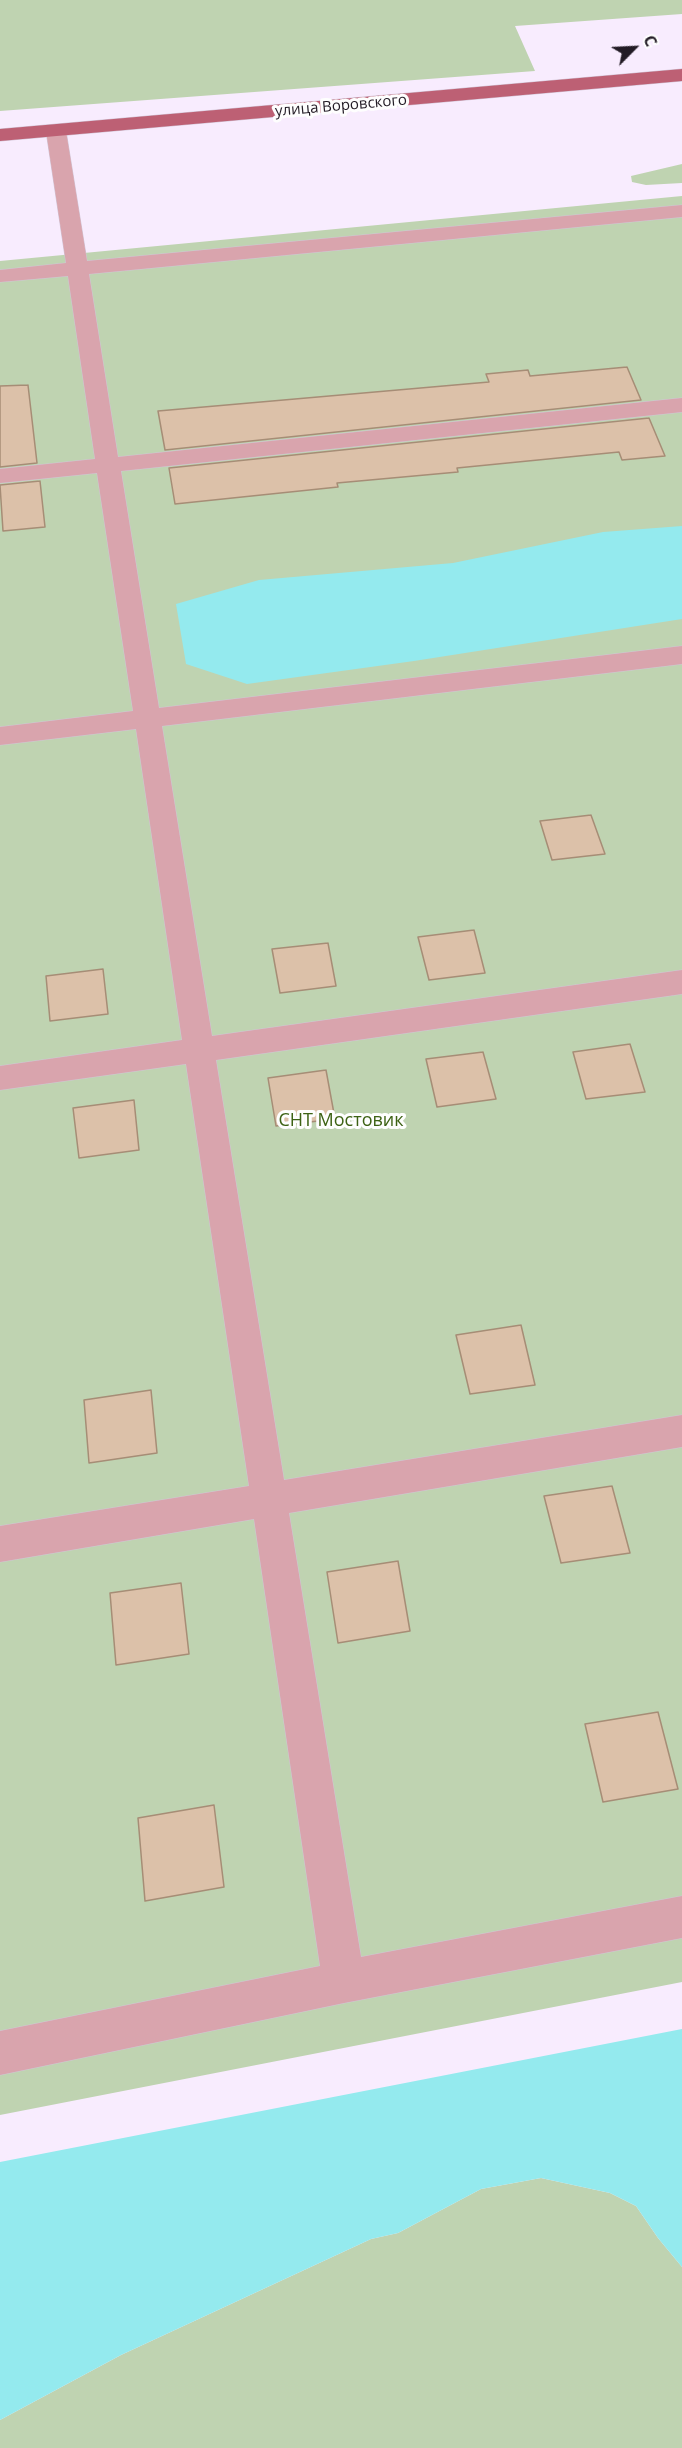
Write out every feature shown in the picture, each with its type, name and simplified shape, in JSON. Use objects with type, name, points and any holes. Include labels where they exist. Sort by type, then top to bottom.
[{"type":"main road","name":"улица Воровского","points":[[0,135],[682,75]]},
{"type":"lane","points":[[56,131],[106,465],[344,1982]]},
{"type":"lane","points":[[0,276],[682,211]]},
{"type":"lane","points":[[0,476],[682,405]]},
{"type":"lane","points":[[0,736],[682,655]]},
{"type":"lane","points":[[0,1078],[682,982]]},
{"type":"lane","points":[[0,1544],[682,1431]]},
{"type":"lane","points":[[0,2053],[344,1982],[682,1917]]},
{"type":"green space","points":[[0,0],[682,0],[682,14],[515,26],[535,71],[0,111]]},
{"type":"green space","points":[[682,164],[682,183],[646,185],[632,182],[631,176]]},
{"type":"green space","name":"СНТ Мостовик","points":[[682,196],[682,1982],[0,2115],[0,261]]},
{"type":"green space","points":[[541,2178],[610,2193],[636,2206],[682,2267],[682,2448],[0,2448],[0,2420],[121,2355],[371,2239],[398,2233],[481,2189]]},
{"type":"water","points":[[682,526],[682,619],[414,661],[247,684],[186,664],[176,604],[259,580],[453,563],[603,532]]},
{"type":"water","points":[[682,2029],[682,2267],[636,2206],[610,2193],[541,2178],[481,2189],[398,2233],[371,2239],[121,2355],[0,2420],[0,2162]]},
{"type":"building","points":[[627,367],[641,400],[165,450],[158,411],[489,382],[486,374],[528,370],[530,376]]},
{"type":"building","points":[[28,385],[37,463],[0,467],[0,386]]},
{"type":"building","points":[[649,418],[665,456],[622,460],[619,452],[457,468],[458,472],[337,483],[338,487],[175,504],[169,468]]},
{"type":"building","points":[[40,481],[45,527],[3,531],[0,485]]},
{"type":"building","points":[[591,815],[605,854],[552,860],[540,821]]},
{"type":"building","points":[[474,930],[485,973],[429,980],[418,937]]},
{"type":"building","points":[[328,943],[336,986],[280,993],[272,949]]},
{"type":"building","points":[[103,969],[108,1014],[50,1021],[46,976]]},
{"type":"building","points":[[630,1044],[645,1092],[586,1099],[573,1052]]},
{"type":"building","points":[[483,1052],[496,1099],[437,1107],[426,1059]]},
{"type":"building","points":[[326,1070],[335,1119],[276,1126],[268,1078]]},
{"type":"building","points":[[134,1100],[139,1150],[79,1158],[73,1108]]},
{"type":"building","points":[[521,1325],[535,1385],[470,1394],[456,1335]]},
{"type":"building","points":[[151,1390],[157,1453],[89,1463],[84,1400]]},
{"type":"building","points":[[612,1486],[630,1553],[561,1563],[544,1496]]},
{"type":"building","points":[[398,1561],[410,1631],[338,1643],[327,1572]]},
{"type":"building","points":[[181,1583],[189,1654],[116,1665],[110,1593]]},
{"type":"building","points":[[658,1712],[678,1789],[603,1802],[585,1724]]},
{"type":"building","points":[[214,1805],[224,1887],[145,1901],[138,1818]]}]
